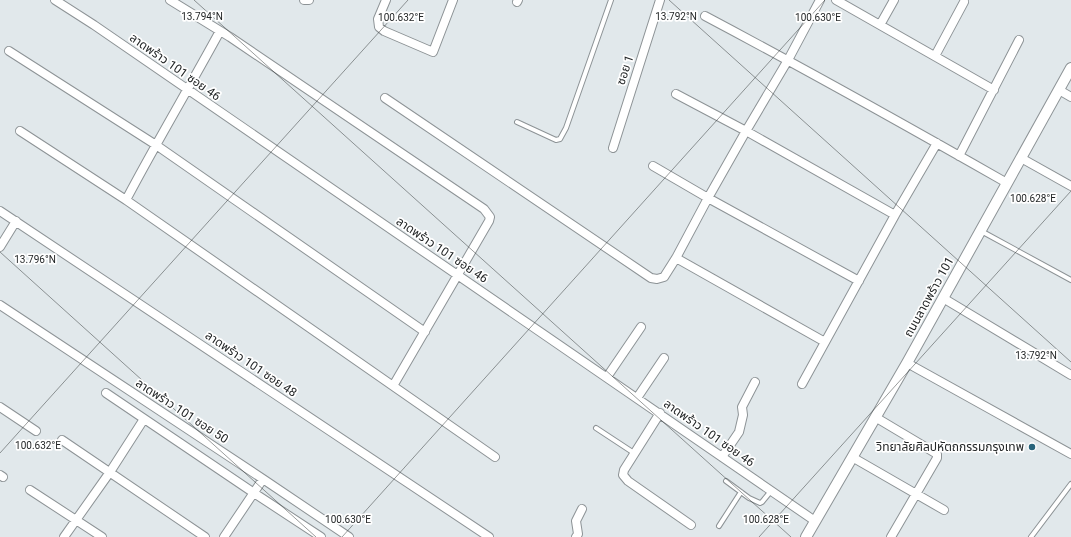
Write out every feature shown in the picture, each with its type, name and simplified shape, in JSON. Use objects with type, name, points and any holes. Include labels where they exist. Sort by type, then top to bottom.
[{"type":"street","name":"ลาดพร้าว 101 ซอย 46","points":[[55,0],[94,25],[660,413],[815,521]]},
{"type":"street","points":[[170,0],[230,37],[484,209],[490,217],[393,386]]},
{"type":"street","points":[[304,0],[309,0]]},
{"type":"street","points":[[386,0],[378,19],[379,26],[384,31],[433,52],[453,0]]},
{"type":"street","name":"ซอย 1","points":[[613,148],[660,0]]},
{"type":"street","points":[[385,98],[651,278],[657,279],[664,277],[676,258],[708,198],[788,60],[820,0]]},
{"type":"street","points":[[836,0],[994,90]]},
{"type":"street","points":[[880,25],[894,0]]},
{"type":"street","points":[[935,56],[964,2]]},
{"type":"street","points":[[705,16],[788,60],[1007,183]]},
{"type":"street","points":[[126,200],[220,32]]},
{"type":"street","points":[[959,156],[1019,40]]},
{"type":"street","points":[[9,50],[156,145],[425,332]]},
{"type":"street","name":"ถนนลาดพร้าว 101","points":[[806,537],[908,363],[1071,68]]},
{"type":"street","points":[[1059,90],[1071,97]]},
{"type":"street","points":[[676,94],[746,131],[895,215]]},
{"type":"street","points":[[20,131],[126,200],[495,457]]},
{"type":"street","points":[[802,384],[895,215],[937,143]]},
{"type":"street","points":[[1021,158],[1071,186]]},
{"type":"street","points":[[652,166],[859,281]]},
{"type":"street","name":"ลาดพร้าว 101 ซอย 48","points":[[0,211],[489,537]]},
{"type":"street","points":[[0,247],[16,221]]},
{"type":"street","points":[[676,258],[825,342]]},
{"type":"street","points":[[943,298],[1071,375]]},
{"type":"street","name":"ลาดพร้าว 101 ซอย 50","points":[[0,305],[350,537]]},
{"type":"street","points":[[607,377],[642,327]]},
{"type":"street","points":[[637,398],[664,358]]},
{"type":"street","points":[[908,363],[1071,454]]},
{"type":"street","points":[[722,457],[739,432],[743,415],[742,406],[755,382]]},
{"type":"street","points":[[106,393],[321,537]]},
{"type":"street","points":[[0,408],[36,431]]},
{"type":"street","points":[[660,413],[634,453],[623,474],[628,481],[691,525]]},
{"type":"street","points":[[875,418],[937,454],[937,458],[891,537]]},
{"type":"street","points":[[64,537],[110,472],[144,419]]},
{"type":"street","points":[[62,440],[205,537]]},
{"type":"street","points":[[852,457],[944,510]]},
{"type":"street","points":[[224,537],[263,478]]},
{"type":"street","points":[[30,490],[102,537]]},
{"type":"street","points":[[579,536],[576,521],[582,509]]},
{"type":"lane","points":[[517,122],[556,140],[560,139],[566,128],[611,0]]},
{"type":"lane","points":[[981,231],[1071,280]]},
{"type":"lane","points":[[596,428],[634,453]]},
{"type":"lane","points":[[726,481],[760,504],[771,490]]},
{"type":"lane","points":[[1031,537],[1071,484]]},
{"type":"lane","points":[[719,526],[741,492]]},
{"type":"place","name":"วิทยาลัยศิลปหัตถกรรมกรุงเทพ","points":[[1032,447]]}]
